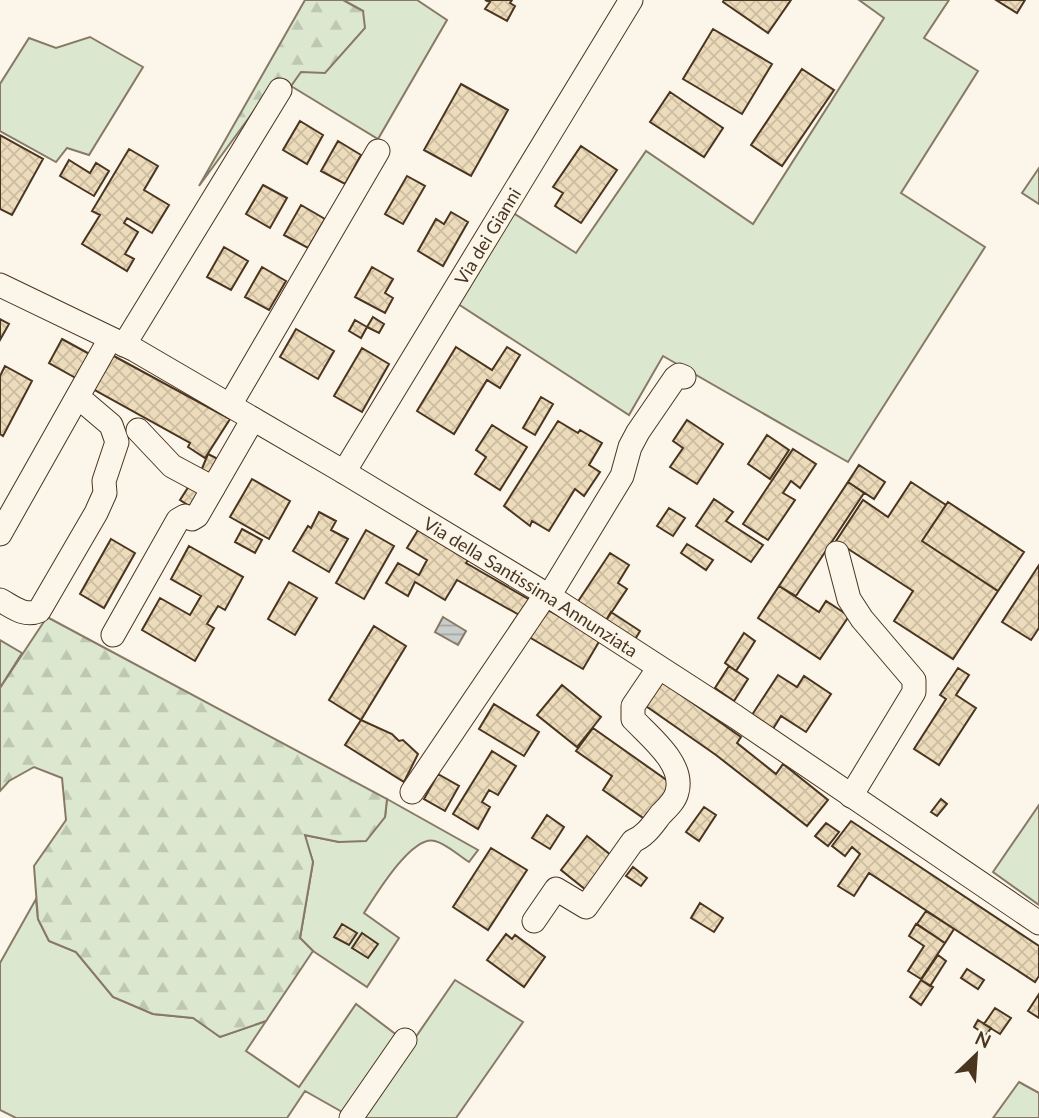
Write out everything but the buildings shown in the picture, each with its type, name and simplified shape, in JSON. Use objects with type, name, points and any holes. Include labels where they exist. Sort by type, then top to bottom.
[{"type":"street","name":"Via dei Gianni","points":[[344,472],[631,0]]},
{"type":"street","points":[[0,534],[78,397],[117,342],[280,90]]},
{"type":"street","points":[[229,405],[378,151]]},
{"type":"street","name":"Via della Santissima Annunziata","points":[[0,285],[117,342],[229,405],[547,595],[736,717],[1039,923]]},
{"type":"street","points":[[412,792],[547,595],[622,476],[630,447],[638,432],[675,378],[679,375],[684,377]]},
{"type":"street","points":[[0,600],[22,612],[31,614],[39,611],[105,493],[104,481],[117,442],[111,425],[78,397]]},
{"type":"street","points":[[113,635],[178,520],[185,516],[192,519],[197,516],[253,419]]},
{"type":"street","points":[[138,430],[173,466],[213,488]]},
{"type":"street","points":[[836,553],[849,599],[862,619],[915,680],[914,692],[850,796]]},
{"type":"street","points":[[534,920],[555,889],[586,907],[634,841],[641,838],[673,800],[678,790],[676,771],[668,757],[633,719],[631,713],[658,668]]},
{"type":"street","points":[[351,1118],[405,1040]]},
{"type":"green space","points":[[305,0],[343,0],[363,11],[365,28],[325,73],[301,72],[291,86],[278,78],[199,186]]},
{"type":"green space","points":[[343,0],[417,0],[447,20],[378,139],[291,86],[300,72],[363,11]]},
{"type":"green space","points":[[859,0],[949,0],[924,38],[978,71],[901,193],[985,247],[848,462],[663,356],[629,415],[455,302],[510,211],[576,253],[646,151],[753,224],[884,18]]},
{"type":"green space","points":[[90,37],[143,67],[89,155],[67,148],[56,162],[0,131],[0,84],[29,38],[56,48]]},
{"type":"green space","points":[[1039,168],[1039,204],[1022,193]]},
{"type":"green space","points":[[47,617],[387,799],[385,817],[366,841],[339,842],[305,835],[313,862],[300,938],[313,951],[266,1021],[220,1037],[193,1018],[153,1014],[113,997],[76,952],[49,941],[38,919],[34,866],[66,820],[62,778],[34,767],[9,781],[0,791],[0,688]]},
{"type":"green space","points":[[0,640],[22,653],[0,688]]},
{"type":"green space","points":[[387,799],[478,850],[469,862],[448,847],[435,841],[426,841],[405,856],[395,868],[364,913],[399,938],[367,987],[313,951],[300,938],[313,862],[304,835],[339,842],[385,817]]},
{"type":"green space","points":[[1039,805],[1039,905],[993,872]]},
{"type":"green space","points":[[36,899],[38,919],[49,941],[76,952],[113,997],[153,1014],[194,1018],[220,1037],[266,1021],[246,1051],[299,1087],[356,1004],[398,1036],[344,1113],[305,1091],[287,1118],[16,1118],[0,1110],[0,963]]},
{"type":"green space","points":[[455,980],[523,1022],[456,1118],[360,1118]]},
{"type":"green space","points":[[1019,1082],[1039,1093],[1039,1118],[993,1118]]},
{"type":"shaded area","points":[[443,617],[466,631],[458,645],[435,632]]}]
